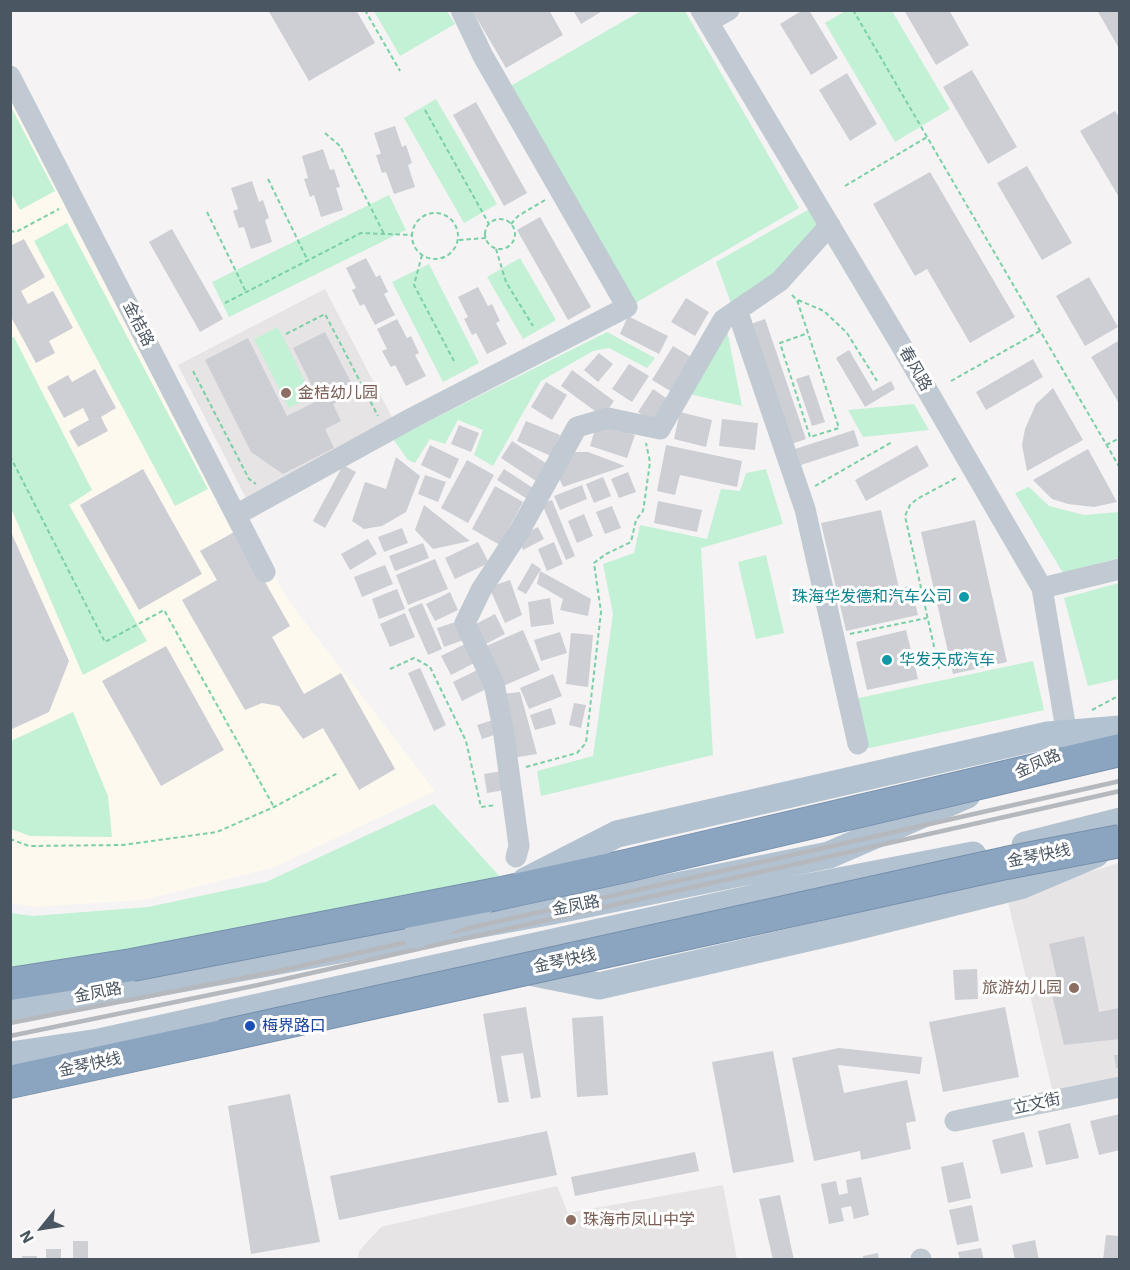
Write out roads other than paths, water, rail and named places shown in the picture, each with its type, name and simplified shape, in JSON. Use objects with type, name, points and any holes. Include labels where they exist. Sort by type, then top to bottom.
[{"type":"highway","points":[[10,984],[132,965],[496,894],[1119,750]]},
{"type":"highway","name":"金琴快线","points":[[10,1082],[1006,863],[1119,842]]},
{"type":"main road","name":"金凤路","points":[[10,1010],[417,935],[830,855],[1119,729]]},
{"type":"main road","points":[[417,935],[617,834],[1048,735],[1119,729]]},
{"type":"main road","name":"金凤路","points":[[10,1055],[99,1042],[772,894],[1030,844],[1119,822]]},
{"type":"main road","points":[[470,961],[599,986],[851,928],[1020,886],[1119,842]]},
{"type":"street","points":[[236,515],[386,432],[627,307],[483,56],[461,10]]},
{"type":"street","points":[[705,16],[729,10]]},
{"type":"street","name":"春风路","points":[[705,16],[1042,588],[1070,750]]},
{"type":"street","name":"金桔路","points":[[10,76],[265,572]]},
{"type":"street","points":[[516,857],[519,846],[514,803],[494,684],[465,622],[481,590],[519,531],[577,427],[608,418],[660,429],[723,320],[780,281],[830,225]]},
{"type":"street","points":[[737,310],[800,495],[858,744]]},
{"type":"street","points":[[1042,588],[1119,569]]},
{"type":"street","name":"立文街","points":[[955,1122],[1119,1087]]},
{"type":"railway","points":[[10,1023],[274,972],[1120,781]]},
{"type":"railway","points":[[10,1036],[258,985],[1120,791]]},
{"type":"place","name":"金桔幼儿园","points":[[286,393]]},
{"type":"place","name":"珠海华发德和汽车公司","points":[[964,597]]},
{"type":"place","name":"华发天成汽车","points":[[887,660]]},
{"type":"place","name":"旅游幼儿园","points":[[1074,988]]},
{"type":"place","name":"梅界路口","points":[[250,1026]]},
{"type":"place","name":"珠海市凤山中学","points":[[571,1220]]}]
